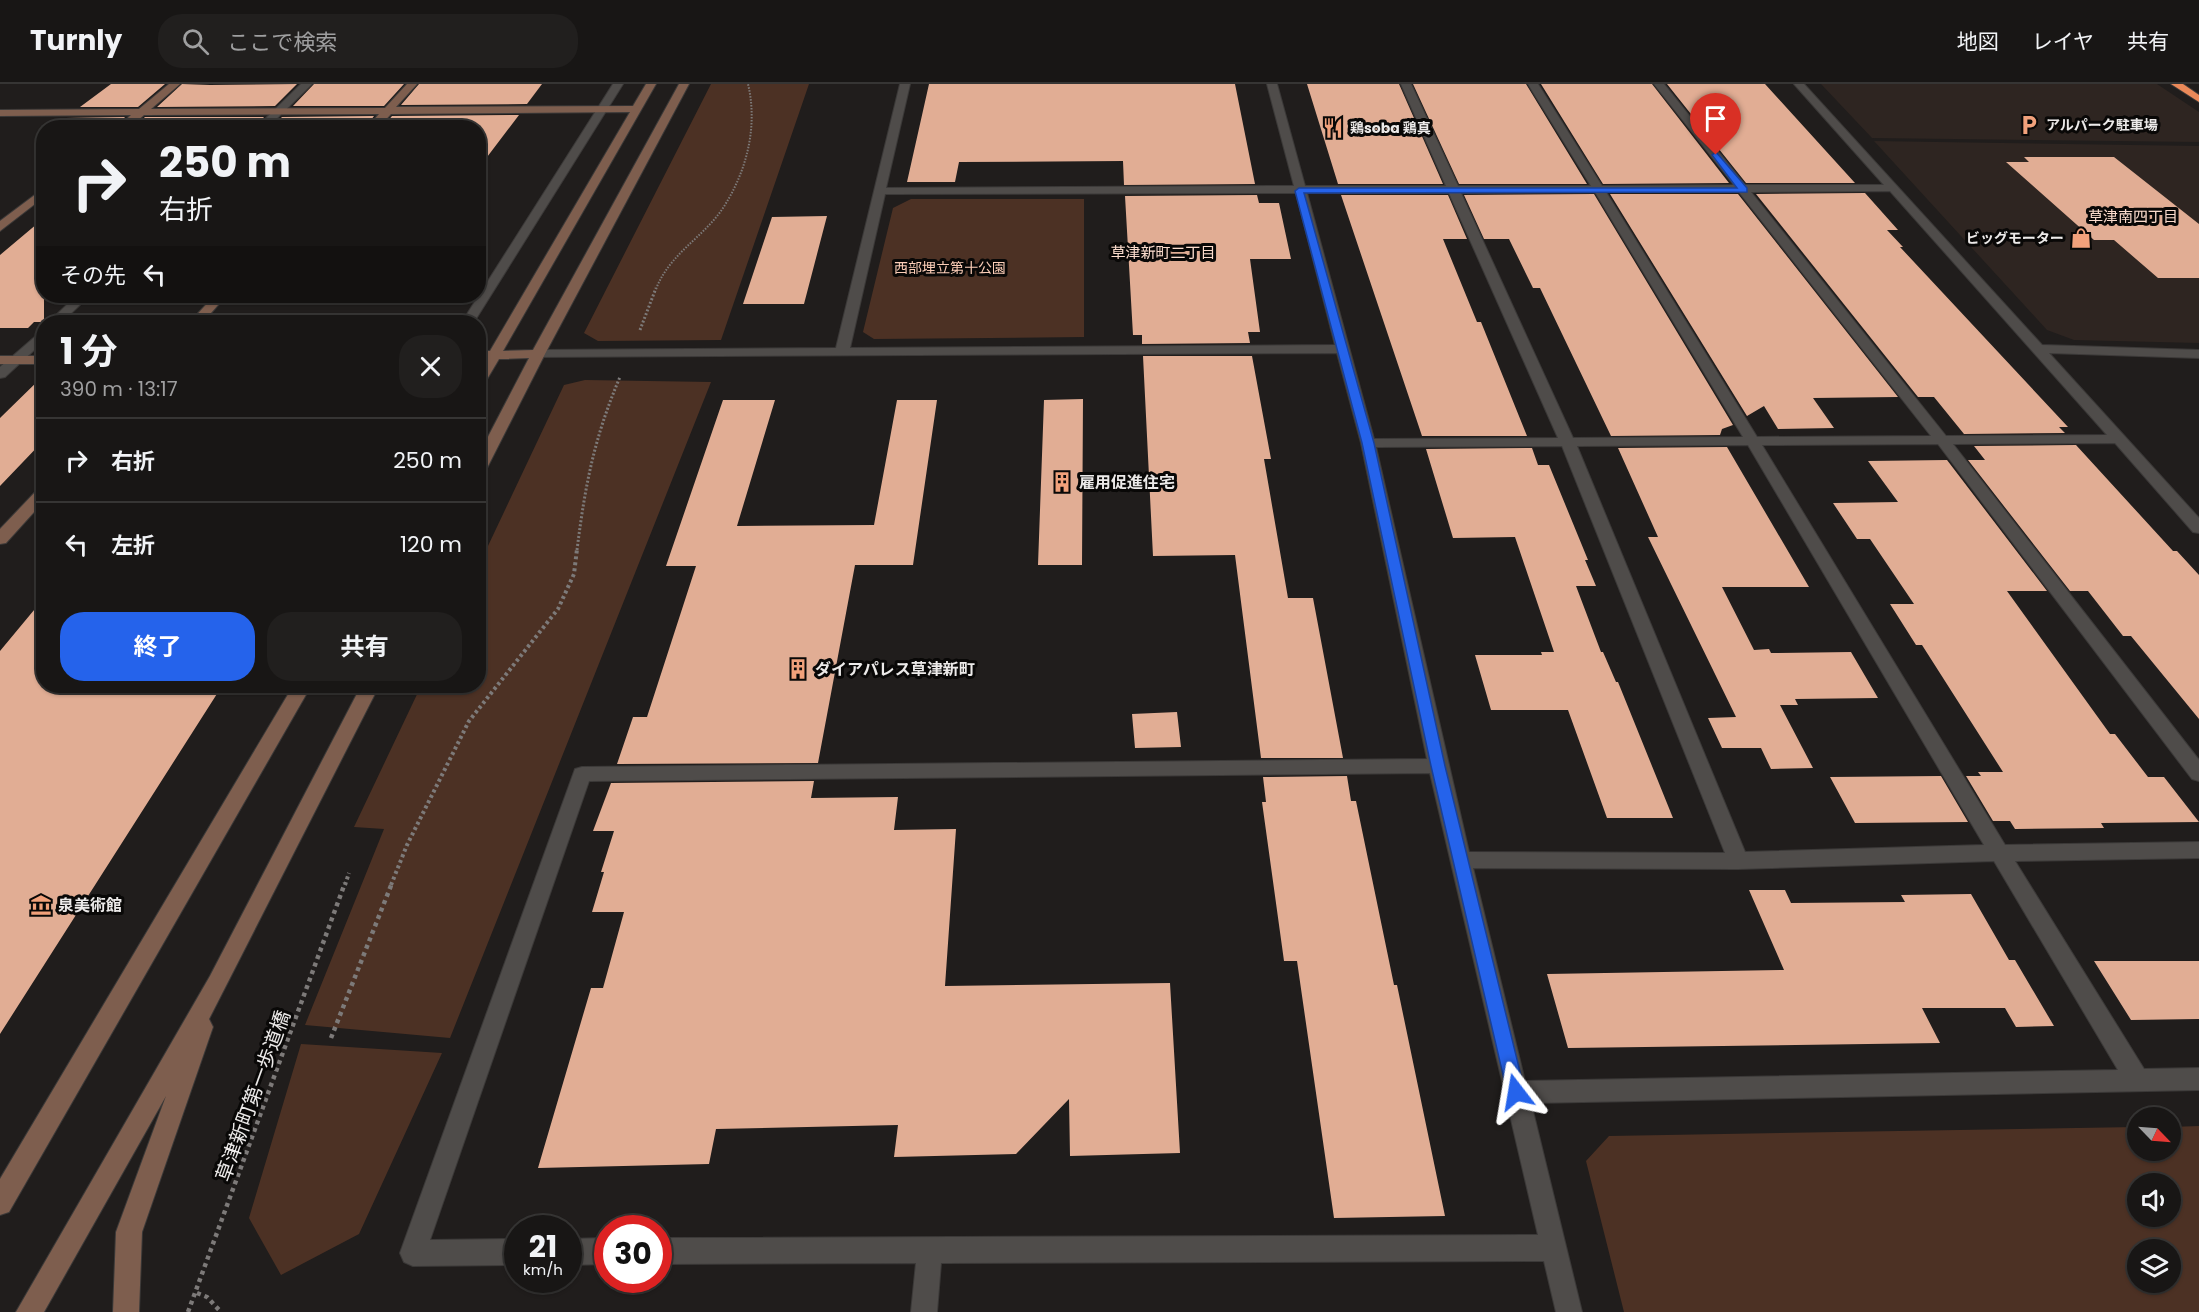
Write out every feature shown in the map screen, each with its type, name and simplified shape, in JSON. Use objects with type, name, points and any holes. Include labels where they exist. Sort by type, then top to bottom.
[{"type":"highway","points":[[2176,84],[2199,99]]},
{"type":"street","points":[[132,120],[175,84]]},
{"type":"street","points":[[269,120],[307,84]]},
{"type":"street","points":[[379,120],[412,84]]},
{"type":"street","points":[[486,294],[618,84]]},
{"type":"street","points":[[486,371],[651,84]]},
{"type":"street","points":[[486,456],[537,354],[684,84]]},
{"type":"street","points":[[842,352],[905,84]]},
{"type":"street","points":[[1272,84],[1368,443],[1438,766],[1569,1312]]},
{"type":"street","points":[[1406,84],[1568,443],[1738,861]]},
{"type":"street","points":[[1533,84],[1754,441],[1997,853],[2138,1081]]},
{"type":"street","points":[[1659,84],[1942,440],[2199,774]]},
{"type":"street","points":[[1799,84],[2199,528]]},
{"type":"street","points":[[0,113],[636,109]]},
{"type":"street","points":[[880,191],[1600,191],[1893,188]]},
{"type":"street","points":[[0,227],[36,198]]},
{"type":"street","points":[[63,315],[75,303]]},
{"type":"street","points":[[202,315],[214,303]]},
{"type":"street","points":[[0,374],[36,340]]},
{"type":"street","points":[[486,355],[1342,349]]},
{"type":"street","points":[[2039,349],[2199,354]]},
{"type":"street","points":[[0,360],[36,360]]},
{"type":"street","points":[[1368,443],[2119,439]]},
{"type":"street","points":[[0,539],[36,500]]},
{"type":"street","points":[[0,1203],[298,693]]},
{"type":"street","points":[[29,1312],[218,983],[366,693]]},
{"type":"street","points":[[504,1252],[413,1253],[582,774],[1438,766]]},
{"type":"street","points":[[1460,860],[1738,861],[1997,853],[2199,850]]},
{"type":"street","points":[[126,1312],[129,1232],[218,983]]},
{"type":"street","points":[[1516,1092],[2199,1079]]},
{"type":"street","points":[[672,1251],[930,1248],[1553,1248]]},
{"type":"street","points":[[924,1312],[930,1248]]},
{"type":"path","points":[[639,333],[663,270],[723,208],[748,154],[754,109],[748,84]]},
{"type":"path","points":[[331,1038],[407,845],[469,722],[558,609],[574,574],[586,480],[604,415],[623,371]]},
{"type":"path","name":"草津新町第一歩道橋","points":[[189,1312],[349,873]]},
{"type":"path","points":[[197,1293],[207,1297],[220,1312]]},
{"type":"shaded area","name":"アルパーク駐車場","points":[[1821,84],[2157,84],[2199,112],[2199,142],[1872,138]]},
{"type":"shaded area","name":"ビッグモーター","points":[[1874,141],[2199,146],[2199,343],[2074,340],[2047,330]]},
{"type":"green space","points":[[711,84],[809,84],[721,340],[598,341],[584,333]]},
{"type":"green space","name":"西部埋立第十公園","points":[[911,199],[1084,199],[1084,337],[874,339],[863,332],[893,208]]},
{"type":"green space","points":[[585,380],[711,382],[450,1038],[305,1025],[384,829],[354,827],[418,693],[486,693],[486,550],[564,385]]},
{"type":"green space","points":[[301,1044],[442,1053],[359,1234],[281,1275],[249,1218]]},
{"type":"green space","points":[[2199,1126],[2199,1312],[1624,1312],[1586,1161],[1609,1136],[2127,1127],[2127,1161],[2181,1161],[2181,1127]]},
{"type":"building","points":[[111,84],[165,84],[138,107],[80,107]]},
{"type":"building","points":[[182,84],[297,84],[275,106],[157,107]]},
{"type":"building","points":[[314,84],[404,84],[384,106],[293,106]]},
{"type":"building","points":[[419,84],[542,84],[527,104],[401,105]]},
{"type":"building","points":[[929,84],[1235,84],[1255,184],[1124,185],[1123,161],[959,162],[955,182],[907,182]]},
{"type":"building","points":[[1307,84],[1399,84],[1443,184],[1338,184]]},
{"type":"building","points":[[1413,84],[1526,84],[1587,184],[1459,184]]},
{"type":"building","points":[[1541,84],[1652,84],[1729,183],[1603,184]]},
{"type":"building","points":[[1667,84],[1765,84],[1855,183],[1746,183]]},
{"type":"building","points":[[519,115],[486,158],[486,120],[389,120],[392,116]]},
{"type":"building","points":[[374,116],[371,120],[279,120],[282,117]]},
{"type":"building","points":[[125,117],[122,120],[63,120],[66,118]]},
{"type":"building","points":[[145,117],[264,117],[261,120],[142,120]]},
{"type":"building","points":[[2024,157],[2114,157],[2199,224],[2199,278],[2158,278],[2114,240],[2094,240],[2006,162],[2029,162]]},
{"type":"building","points":[[1865,193],[1898,230],[1887,230],[1903,247],[1900,247],[2068,427],[2059,427],[2065,433],[1964,434],[1934,397],[1918,397],[1756,194]]},
{"type":"building","points":[[1594,194],[1733,425],[1722,429],[1720,435],[1611,436],[1540,288],[1533,288],[1509,239],[1484,239],[1464,195]]},
{"type":"building","points":[[1610,194],[1738,194],[1898,397],[1813,398],[1834,428],[1778,429],[1764,406],[1747,416]]},
{"type":"building","points":[[1257,195],[1259,203],[1279,203],[1291,259],[1250,259],[1260,332],[1248,332],[1250,343],[1142,344],[1142,335],[1133,335],[1125,196]]},
{"type":"building","points":[[1341,195],[1448,195],[1467,239],[1443,239],[1477,322],[1481,322],[1527,436],[1422,436]]},
{"type":"building","points":[[827,216],[804,304],[743,304],[772,217]]},
{"type":"building","points":[[36,225],[36,303],[44,303],[44,315],[36,315],[36,322],[28,328],[0,328],[0,255]]},
{"type":"building","points":[[1143,356],[1252,356],[1271,459],[1264,459],[1288,598],[1313,598],[1343,758],[1261,758],[1235,555],[1153,556]]},
{"type":"building","points":[[36,383],[36,448],[0,486],[0,418]]},
{"type":"building","name":"雇用促進住宅","points":[[1083,399],[1082,565],[1038,565],[1044,400]]},
{"type":"building","points":[[723,400],[775,400],[737,526],[874,525],[897,400],[937,400],[913,565],[855,565],[818,763],[617,764],[633,717],[647,717],[696,566],[666,566]]},
{"type":"building","points":[[2076,445],[2173,551],[2177,551],[2199,575],[2199,719],[2131,636],[2123,636],[2088,591],[2070,591],[1968,460],[1985,460],[1974,446]]},
{"type":"building","points":[[1727,447],[1809,587],[1722,587],[1754,650],[1769,649],[1771,653],[1851,652],[1878,698],[1795,699],[1798,705],[1780,705],[1813,768],[1771,769],[1761,748],[1722,748],[1708,718],[1736,717],[1648,537],[1658,537],[1618,448]]},
{"type":"building","points":[[1532,448],[1538,465],[1549,465],[1588,560],[1585,560],[1596,586],[1576,586],[1601,652],[1618,682],[1673,818],[1607,818],[1568,710],[1491,710],[1475,655],[1542,655],[1541,652],[1554,652],[1515,537],[1453,538],[1426,449]]},
{"type":"building","points":[[1947,460],[2047,591],[2007,591],[2110,734],[2115,734],[2148,777],[2164,777],[2199,822],[2101,823],[2104,828],[2015,829],[2010,821],[1993,821],[1966,776],[1981,776],[1978,772],[2003,772],[1922,645],[1916,645],[1890,604],[1914,604],[1870,539],[1857,539],[1833,503],[1898,502],[1868,461]]},
{"type":"building","points":[[36,608],[36,693],[218,693],[0,1034],[0,651]]},
{"type":"building","points":[[1177,712],[1181,747],[1135,748],[1132,714]]},
{"type":"building","points":[[1347,776],[1351,801],[1356,801],[1394,985],[1397,985],[1445,1216],[1334,1218],[1297,961],[1284,961],[1262,802],[1266,802],[1263,777]]},
{"type":"building","points":[[1941,776],[1968,822],[1855,823],[1830,777]]},
{"type":"building","points":[[814,781],[811,798],[898,797],[894,830],[956,829],[945,986],[1170,983],[1180,1153],[1070,1156],[1069,1099],[1016,1154],[894,1157],[898,1125],[716,1129],[709,1164],[538,1168],[591,988],[603,988],[624,912],[592,912],[614,831],[593,831],[611,783]]},
{"type":"building","points":[[1749,890],[1785,890],[1791,903],[1905,902],[1901,895],[1971,894],[2009,960],[2015,960],[2054,1026],[2016,1027],[2005,1008],[1922,1008],[1940,1043],[1568,1048],[1547,974],[1784,970]]},
{"type":"building","points":[[2094,961],[2199,961],[2199,1019],[2131,1020]]},
{"type":"place","name":"アルパーク駐車場","points":[[2029,125]]},
{"type":"place","name":"鶏soba 鶏真","points":[[1333,128]]},
{"type":"place","name":"ビッグモーター","points":[[2081,238]]},
{"type":"place","name":"雇用促進住宅","points":[[1062,482]]},
{"type":"place","name":"ダイアパレス草津新町","points":[[798,669]]},
{"type":"place","name":"泉美術館","points":[[41,905]]},
{"type":"district","name":"草津南四丁目","points":[[2133,216]]},
{"type":"district","name":"草津新町二丁目","points":[[1163,252]]},
{"type":"route","points":[[1516,1092],[1438,766],[1368,443],[1299,191],[1744,190],[1716,155]]}]
